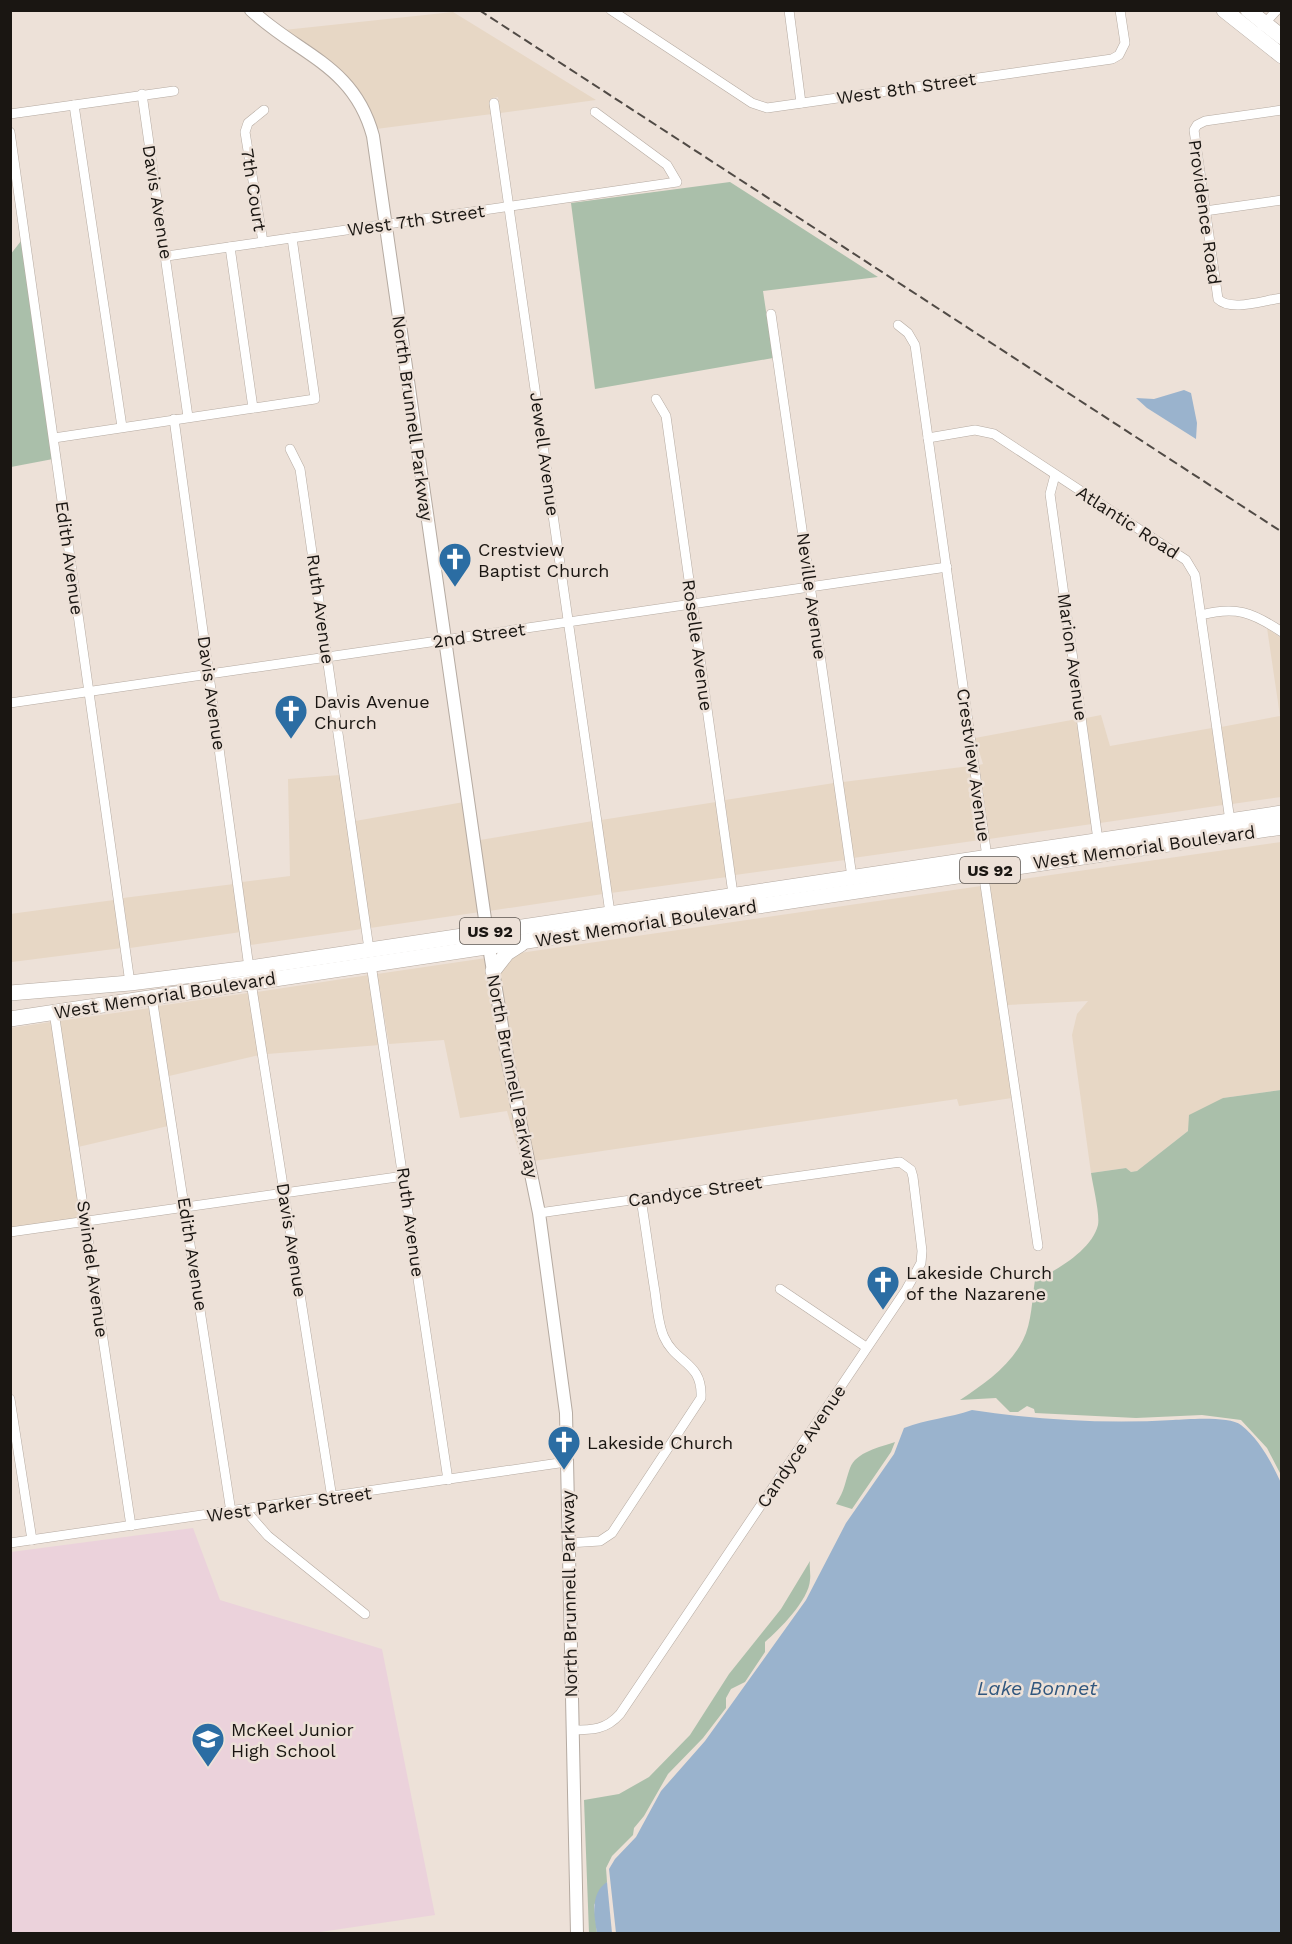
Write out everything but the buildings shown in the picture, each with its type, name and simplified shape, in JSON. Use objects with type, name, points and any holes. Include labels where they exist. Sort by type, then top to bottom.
[{"type":"main road","points":[[1224,10],[1281,37]]},
{"type":"main road","points":[[1248,10],[1281,56]]},
{"type":"main road","name":"West Memorial Boulevard","points":[[1230,828],[1281,813]]},
{"type":"main road","points":[[1230,828],[1281,818]]},
{"type":"main road","name":"West Memorial Boulevard","points":[[130,983],[190,976],[250,975],[370,957],[487,931],[610,913],[734,901],[1230,828],[1281,827]]},
{"type":"main road","name":"West Memorial Boulevard","points":[[10,1019],[224,986],[274,964],[489,947],[525,942],[699,914],[766,889],[852,877],[985,864]]},
{"type":"main road","points":[[493,971],[507,953],[525,942]]},
{"type":"main road","name":"US 92","points":[[10,993],[130,983]]},
{"type":"street","name":"North Brunnell Parkway","points":[[251,10],[334,70],[361,102],[373,136],[489,947],[508,1062],[539,1213],[566,1413],[577,1934]]},
{"type":"street","name":"West 8th Street","points":[[611,10],[759,108],[1112,58],[1123,50],[1125,43],[1120,10]]},
{"type":"street","points":[[789,10],[801,103]]},
{"type":"street","points":[[1260,29],[1277,10]]},
{"type":"street","points":[[10,114],[174,91]]},
{"type":"street","name":"Davis Avenue","points":[[142,94],[167,256],[188,417]]},
{"type":"street","name":"Jewell Avenue","points":[[494,103],[610,913]]},
{"type":"street","points":[[74,105],[122,427]]},
{"type":"street","name":"7th Court","points":[[263,242],[245,132],[248,123],[264,110]]},
{"type":"street","name":"Providence Road","points":[[1281,110],[1197,125],[1194,130],[1218,299],[1222,304],[1231,305],[1281,298]]},
{"type":"street","name":"West 7th Street","points":[[167,256],[677,182],[667,165],[595,112]]},
{"type":"street","name":"Edith Avenue","points":[[10,132],[130,983]]},
{"type":"street","points":[[1205,211],[1281,200]]},
{"type":"street","points":[[54,438],[315,399],[292,238]]},
{"type":"street","points":[[230,247],[253,408]]},
{"type":"street","name":"Neville Avenue","points":[[771,314],[852,877]]},
{"type":"street","name":"Crestview Avenue","points":[[898,325],[908,333],[915,345],[1038,1246]]},
{"type":"street","name":"Roselle Avenue","points":[[656,399],[666,416],[734,901]]},
{"type":"street","name":"Davis Avenue","points":[[174,419],[250,975],[332,1498]]},
{"type":"street","name":"Atlantic Road","points":[[928,438],[983,431],[994,434],[1186,560],[1195,575],[1230,828]]},
{"type":"street","name":"Ruth Avenue","points":[[290,449],[300,469],[448,1480]]},
{"type":"street","name":"Marion Avenue","points":[[1055,476],[1050,494],[1101,847]]},
{"type":"street","name":"2nd Street","points":[[10,703],[209,676],[445,639],[947,567]]},
{"type":"street","points":[[1201,615],[1220,610],[1246,612],[1281,632]]},
{"type":"street","name":"Edith Avenue","points":[[152,997],[231,1512]]},
{"type":"street","name":"Swindel Avenue","points":[[54,1012],[131,1526]]},
{"type":"street","name":"Candyce Avenue","points":[[572,1730],[602,1728],[620,1714],[906,1290],[921,1263],[923,1239],[913,1177],[906,1165],[893,1162],[851,1168]]},
{"type":"street","name":"Candyce Street","points":[[539,1213],[851,1168]]},
{"type":"street","points":[[10,1232],[404,1176]]},
{"type":"street","points":[[568,1543],[600,1541],[612,1533],[701,1398],[702,1386],[698,1376],[692,1366],[673,1352],[661,1329],[641,1199]]},
{"type":"street","points":[[780,1289],[866,1347]]},
{"type":"street","points":[[10,1400],[32,1540]]},
{"type":"street","name":"West Parker Street","points":[[10,1543],[246,1511],[566,1462]]},
{"type":"street","points":[[246,1511],[268,1536],[365,1614]]},
{"type":"shaded area","points":[[453,12],[596,100],[500,113],[498,97],[490,99],[492,114],[376,129],[365,101],[354,84],[336,66],[284,30]]},
{"type":"shaded area","points":[[1267,628],[1281,638],[1281,797],[1232,804],[1221,727],[1280,716]]},
{"type":"shaded area","points":[[1101,715],[1110,746],[1212,728],[1223,805],[1100,823],[1086,718]]},
{"type":"shaded area","points":[[1077,719],[1092,824],[989,839],[979,765],[983,764],[975,738]]},
{"type":"shaded area","points":[[970,766],[980,840],[853,858],[843,782]]},
{"type":"shaded area","points":[[340,775],[362,929],[250,945],[242,882],[290,876],[288,779]]},
{"type":"shaded area","points":[[834,783],[845,860],[735,875],[725,800]]},
{"type":"shaded area","points":[[464,802],[480,912],[370,928],[355,821]]},
{"type":"shaded area","points":[[716,802],[727,877],[611,893],[601,820]]},
{"type":"shaded area","points":[[593,821],[603,894],[489,911],[480,840]]},
{"type":"shaded area","points":[[1281,842],[1281,1090],[1223,1098],[1188,1131],[1137,1171],[1131,1172],[1126,1168],[1091,1173],[1072,1035],[1077,1014],[1088,1001],[1007,1005],[989,884]]},
{"type":"shaded area","points":[[234,884],[241,932],[130,948],[123,898]]},
{"type":"shaded area","points":[[981,886],[1012,1098],[959,1106],[957,1099],[534,1161],[498,972],[513,954]]},
{"type":"shaded area","points":[[114,900],[122,948],[12,962],[10,914]]},
{"type":"shaded area","points":[[486,958],[525,1162],[522,1163],[507,1111],[460,1118],[444,1040],[389,1044],[377,974]]},
{"type":"shaded area","points":[[369,975],[380,1045],[267,1054],[257,992]]},
{"type":"shaded area","points":[[248,993],[259,1055],[169,1076],[158,1006]]},
{"type":"shaded area","points":[[150,1008],[168,1126],[78,1147],[59,1021]]},
{"type":"shaded area","points":[[51,1022],[81,1217],[11,1228],[10,1028]]},
{"type":"shaded area","name":"McKeel Junior High School","points":[[193,1528],[220,1600],[382,1649],[435,1915],[307,1934],[11,1933],[11,1552]]},
{"type":"green space","points":[[730,182],[878,277],[763,291],[773,358],[595,389],[571,203]]},
{"type":"green space","points":[[21,241],[53,459],[11,467],[10,255]]},
{"type":"green space","points":[[1281,1090],[1281,1475],[1267,1448],[1241,1420],[1202,1415],[1136,1418],[1035,1413],[1034,1409],[1027,1406],[1018,1412],[1010,1412],[996,1398],[960,1400],[996,1374],[1018,1349],[1028,1326],[1035,1280],[1072,1259],[1089,1243],[1098,1225],[1091,1173],[1126,1168],[1131,1172],[1137,1171],[1188,1131],[1189,1115],[1223,1098]]},
{"type":"green space","points":[[895,1442],[891,1452],[852,1509],[836,1504],[853,1462],[869,1451]]},
{"type":"green space","points":[[810,1561],[808,1588],[799,1605],[765,1642],[765,1652],[745,1682],[731,1689],[726,1698],[726,1708],[703,1738],[668,1774],[644,1816],[634,1828],[633,1835],[612,1856],[606,1868],[607,1882],[594,1905],[597,1933],[589,1933],[584,1800],[619,1794],[649,1777],[690,1735],[729,1674],[781,1609]]},
{"type":"water","points":[[1184,390],[1191,393],[1197,423],[1196,439],[1147,408],[1136,398],[1154,399]]},
{"type":"water","name":"Lake Bonnet","points":[[972,1410],[1072,1420],[1123,1422],[1228,1420],[1236,1422],[1248,1431],[1270,1460],[1282,1485],[1281,1933],[616,1933],[609,1869],[615,1859],[636,1837],[661,1791],[705,1741],[806,1600],[846,1523],[894,1454],[904,1428]]},
{"type":"water","points":[[607,1882],[612,1933],[597,1933],[594,1905],[598,1892]]},
{"type":"railway","points":[[479,10],[1282,532]]},
{"type":"place","name":"Crestview Baptist Church","points":[[455,588]]},
{"type":"place","name":"Davis Avenue Church","points":[[291,740]]},
{"type":"place","name":"Lakeside Church of the Nazarene","points":[[883,1311]]},
{"type":"place","name":"Lakeside Church","points":[[564,1471]]},
{"type":"place","name":"McKeel Junior High School","points":[[208,1768]]}]
